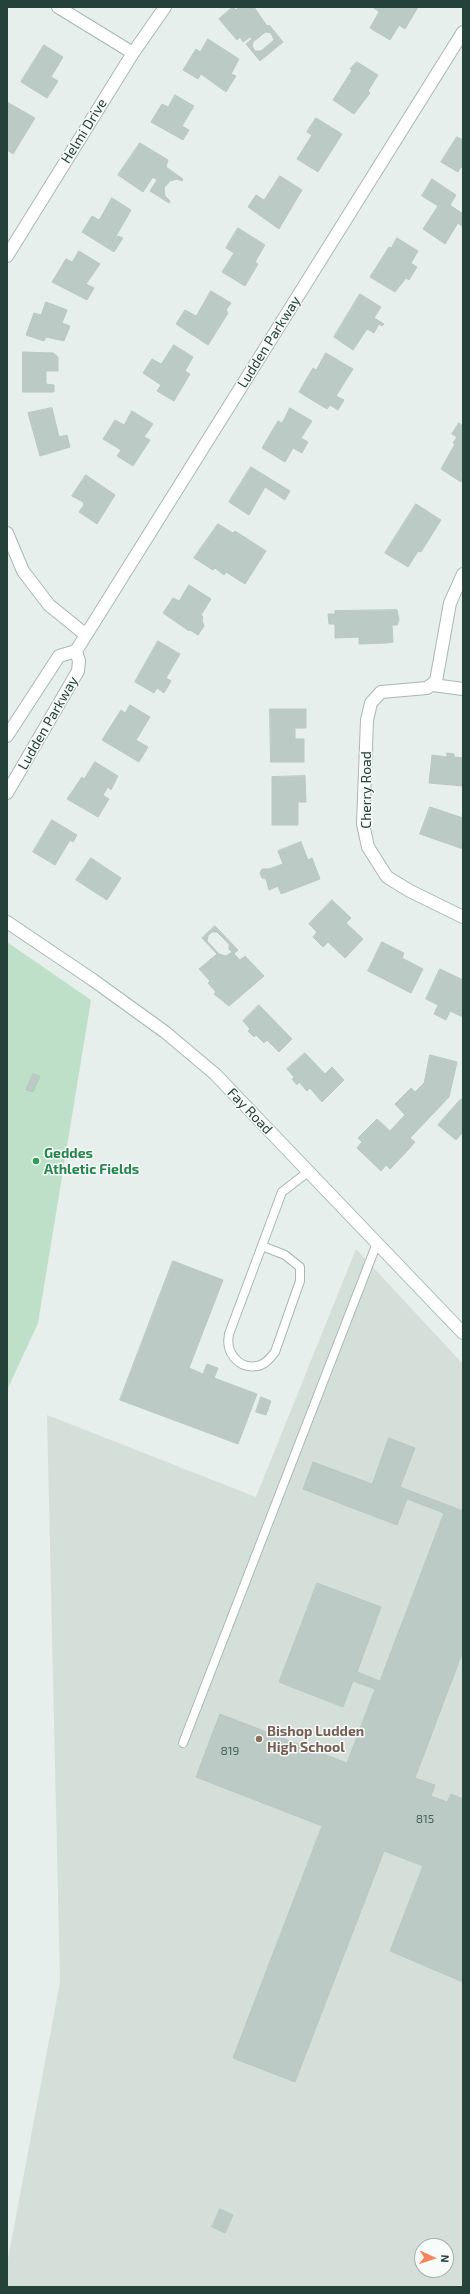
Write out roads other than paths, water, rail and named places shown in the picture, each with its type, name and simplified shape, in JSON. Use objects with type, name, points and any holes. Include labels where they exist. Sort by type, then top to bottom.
[{"type":"street","points":[[58,7],[133,53]]},
{"type":"street","name":"Helmi Drive","points":[[7,256],[133,53],[164,7]]},
{"type":"street","name":"Ludden Parkway","points":[[7,736],[58,656],[76,651],[463,32]]},
{"type":"street","points":[[7,534],[23,571],[49,605],[86,635]]},
{"type":"street","points":[[433,685],[436,681],[450,603],[463,574]]},
{"type":"street","name":"Ludden Parkway","points":[[7,793],[78,671],[79,661],[76,651]]},
{"type":"street","name":"Cherry Road","points":[[463,689],[433,685],[427,688],[381,692],[371,703],[367,720],[362,824],[368,847],[387,877],[410,892],[463,918]]},
{"type":"street","name":"Fay Road","points":[[7,922],[165,1032],[215,1074],[463,1333]]},
{"type":"lane","points":[[262,1246],[285,1255],[300,1267],[300,1281],[275,1352],[267,1361],[258,1366],[247,1365],[231,1356],[227,1345],[262,1246],[282,1192],[308,1172]]},
{"type":"lane","points":[[183,1743],[377,1243]]},
{"type":"place","name":"Geddes Athletic Fields","points":[[36,1161]]},
{"type":"place","name":"Bishop Ludden High School","points":[[259,1739]]}]
